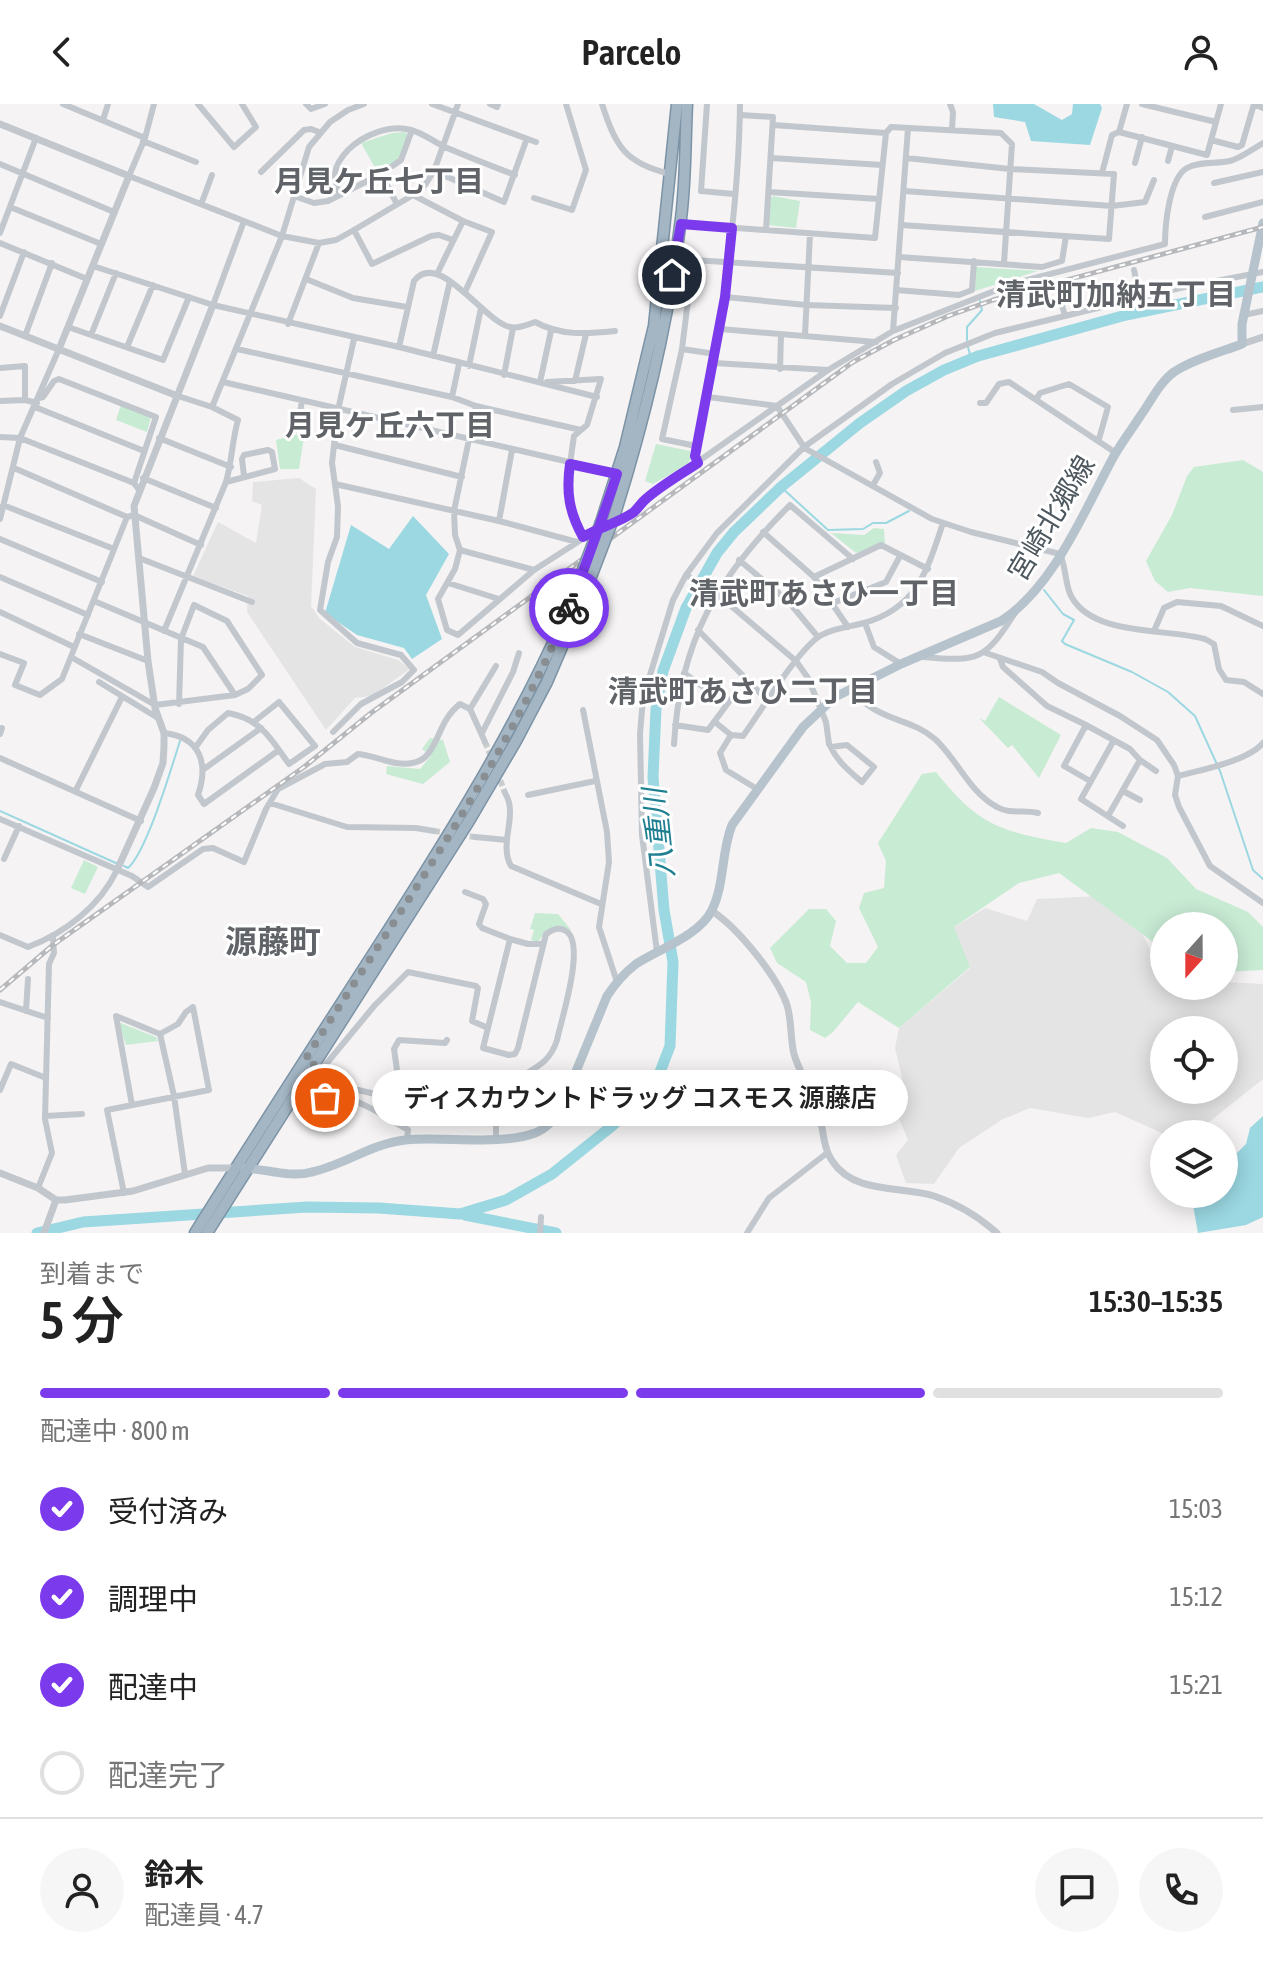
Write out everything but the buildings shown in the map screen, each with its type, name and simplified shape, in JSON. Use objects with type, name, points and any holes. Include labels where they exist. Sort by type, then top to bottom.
[{"type":"highway","points":[[195,1233],[235,1168],[314,1065],[490,767],[537,680],[567,612],[617,474],[654,326],[677,104]]},
{"type":"highway","points":[[207,1233],[469,821],[547,682],[583,598],[614,517],[648,398],[664,326],[681,224],[687,104]]},
{"type":"main road","points":[[1242,344],[1245,312],[1259,272],[1263,223]]},
{"type":"main road","name":"宮崎北郷線","points":[[712,911],[725,841],[732,825],[819,709],[852,688],[1016,612],[1029,600],[1060,554],[1116,453],[1162,383],[1173,372],[1242,344]]},
{"type":"main road","points":[[235,1168],[298,1174],[314,1172],[381,1145],[407,1140],[496,1138],[535,1133],[551,1123],[561,1108],[607,996],[617,982],[634,966],[689,932],[712,911]]},
{"type":"street","points":[[64,104],[196,162]]},
{"type":"street","points":[[103,120],[108,104]]},
{"type":"street","points":[[0,519],[20,438],[144,140],[154,104]]},
{"type":"street","points":[[198,104],[234,147],[256,127],[242,104]]},
{"type":"street","points":[[306,104],[311,109],[325,104]]},
{"type":"street","points":[[212,407],[282,236],[309,147],[319,132],[348,110],[364,104]]},
{"type":"street","points":[[432,104],[526,141],[536,142]]},
{"type":"street","points":[[0,124],[282,236],[319,243],[336,240],[425,185],[434,171],[458,104]]},
{"type":"street","points":[[490,104],[497,107],[498,104]]},
{"type":"street","points":[[534,198],[572,210],[583,181],[586,165],[566,104]]},
{"type":"street","points":[[602,104],[617,144],[630,159],[652,170],[670,174]]},
{"type":"street","points":[[707,104],[701,191],[734,194]]},
{"type":"street","points":[[698,463],[696,446],[708,397],[729,263],[740,104]]},
{"type":"street","points":[[950,104],[952,130]]},
{"type":"street","points":[[1119,132],[1127,104]]},
{"type":"street","points":[[1142,104],[1216,122]]},
{"type":"street","points":[[1102,173],[1109,142],[1112,135],[1119,132],[1207,155],[1221,104]]},
{"type":"street","points":[[1211,140],[1238,147],[1242,145],[1254,104],[1263,108]]},
{"type":"street","points":[[740,115],[773,117],[766,230]]},
{"type":"street","points":[[773,125],[886,133]]},
{"type":"street","points":[[681,224],[875,238],[886,133],[891,127],[1001,133],[1012,144],[1004,263]]},
{"type":"street","points":[[893,331],[908,128]]},
{"type":"street","points":[[261,172],[304,130],[319,132]]},
{"type":"street","points":[[294,196],[314,203],[328,201],[381,174],[401,160],[412,130]]},
{"type":"street","points":[[340,195],[333,179],[337,165],[347,151],[363,138],[386,131],[412,130],[515,175]]},
{"type":"street","points":[[1135,163],[1142,137]]},
{"type":"street","points":[[0,233],[4,213],[10,207],[36,138]]},
{"type":"street","points":[[434,171],[504,202],[526,141]]},
{"type":"street","points":[[476,406],[454,511],[455,535],[460,550],[455,569],[438,599],[447,630],[458,635],[534,570],[580,540],[634,512],[645,499],[828,370],[893,331],[1012,284],[1165,244],[1171,194],[1180,174],[1186,168],[1234,160],[1263,143]]},
{"type":"street","points":[[1168,161],[1172,146]]},
{"type":"street","points":[[771,158],[882,165]]},
{"type":"street","points":[[901,225],[1109,239],[1112,206],[1114,174],[1010,169],[906,158]]},
{"type":"street","points":[[0,164],[114,212]]},
{"type":"street","points":[[1214,183],[1263,172]]},
{"type":"street","points":[[381,174],[397,204]]},
{"type":"street","points":[[202,202],[212,175]]},
{"type":"street","points":[[904,191],[1112,206],[1145,202],[1154,180]]},
{"type":"street","points":[[769,192],[879,199]]},
{"type":"street","points":[[413,195],[492,232],[465,292]]},
{"type":"street","points":[[1205,217],[1263,202]]},
{"type":"street","points":[[10,207],[101,244]]},
{"type":"street","points":[[136,486],[143,478],[244,221]]},
{"type":"street","points":[[437,274],[463,221]]},
{"type":"street","points":[[354,230],[372,264],[431,236],[439,235],[453,240]]},
{"type":"street","points":[[805,335],[810,234]]},
{"type":"street","points":[[899,257],[1042,267],[1062,261],[1066,236]]},
{"type":"street","points":[[0,243],[87,279]]},
{"type":"street","points":[[288,324],[319,243]]},
{"type":"street","points":[[0,316],[24,252]]},
{"type":"street","points":[[696,446],[662,439],[682,349],[693,260],[898,273]]},
{"type":"street","points":[[896,290],[959,295],[972,290],[974,261]]},
{"type":"street","points":[[25,336],[52,263]]},
{"type":"street","points":[[93,266],[213,305],[399,347],[597,397]]},
{"type":"street","points":[[1134,270],[1140,298]]},
{"type":"street","points":[[399,347],[414,281],[420,274],[428,272],[450,281],[491,318],[513,328],[535,322],[551,331],[586,334],[615,331]]},
{"type":"street","points":[[657,952],[642,835],[640,734],[643,698],[673,600],[737,511],[806,449],[892,384],[945,353],[995,333],[1259,272]]},
{"type":"street","points":[[91,335],[116,273]]},
{"type":"street","points":[[306,279],[353,298],[407,307]]},
{"type":"street","points":[[433,356],[450,281]]},
{"type":"street","points":[[127,347],[153,285]]},
{"type":"street","points":[[1058,291],[1065,316]]},
{"type":"street","points":[[68,327],[163,360],[189,297]]},
{"type":"street","points":[[725,297],[806,305],[896,308]]},
{"type":"street","points":[[469,366],[481,308]]},
{"type":"street","points":[[1245,312],[1263,311]]},
{"type":"street","points":[[0,326],[212,407],[238,420],[226,482],[164,631]]},
{"type":"street","points":[[504,375],[513,328]]},
{"type":"street","points":[[720,329],[876,342]]},
{"type":"street","points":[[540,382],[551,331]]},
{"type":"street","points":[[575,381],[586,334]]},
{"type":"street","points":[[780,369],[781,334]]},
{"type":"street","points":[[1242,344],[1263,337]]},
{"type":"street","points":[[333,732],[361,704],[402,682],[414,670],[401,655],[357,643],[320,610],[328,562],[337,537],[332,463],[338,410],[354,339]]},
{"type":"street","points":[[237,349],[452,397],[476,406],[581,430]]},
{"type":"street","points":[[682,349],[715,354]]},
{"type":"street","points":[[714,363],[828,370]]},
{"type":"street","points":[[452,397],[459,364]]},
{"type":"street","points":[[0,368],[25,366],[25,400]]},
{"type":"street","points":[[0,654],[24,663],[15,685],[40,695],[62,679],[134,506],[144,451],[156,417],[59,379],[37,403]]},
{"type":"street","points":[[532,381],[601,379],[587,425],[574,436],[570,464],[567,496],[580,540]]},
{"type":"street","points":[[223,382],[617,474]]},
{"type":"street","points":[[980,403],[986,403],[999,384],[1009,382],[1116,453]]},
{"type":"street","points":[[1036,400],[1040,393],[1069,384],[1108,407],[1099,439]]},
{"type":"street","points":[[708,397],[777,406],[806,449],[943,523],[1060,554],[1070,595],[1080,607],[1096,618],[1118,626],[1191,635],[1210,641],[1216,648],[1219,669],[1226,680],[1244,682],[1263,694]]},
{"type":"street","points":[[0,401],[37,403],[144,451]]},
{"type":"street","points":[[297,430],[302,401]]},
{"type":"street","points":[[1233,410],[1263,407]]},
{"type":"street","points":[[0,437],[20,438],[136,486]]},
{"type":"street","points":[[159,438],[231,467]]},
{"type":"street","points":[[335,445],[462,477]]},
{"type":"street","points":[[226,482],[275,469],[272,452],[268,450],[244,455],[244,476]]},
{"type":"street","points":[[499,521],[512,450]]},
{"type":"street","points":[[873,485],[880,473],[876,462]]},
{"type":"street","points":[[14,468],[201,545]]},
{"type":"street","points":[[143,478],[216,508]]},
{"type":"street","points":[[0,479],[10,480]]},
{"type":"street","points":[[335,484],[580,540]]},
{"type":"street","points":[[3,505],[114,549]]},
{"type":"street","points":[[674,744],[684,673],[698,630],[715,592],[763,532],[790,505],[853,559]]},
{"type":"street","points":[[0,935],[28,947],[53,938],[104,894],[141,821],[163,763],[164,733],[155,705],[148,661],[139,558],[130,516]]},
{"type":"street","points":[[715,722],[731,735],[743,736],[796,661],[818,637],[891,613],[919,586],[943,523]]},
{"type":"street","points":[[763,532],[814,577],[848,627]]},
{"type":"street","points":[[0,539],[102,582]]},
{"type":"street","points":[[814,577],[881,545],[928,569]]},
{"type":"street","points":[[460,550],[534,570]]},
{"type":"street","points":[[833,603],[886,582],[900,556]]},
{"type":"street","points":[[139,558],[252,602]]},
{"type":"street","points":[[739,560],[788,601],[818,637]]},
{"type":"street","points":[[688,576],[715,592],[796,661],[808,678],[826,722],[831,747],[836,760],[862,782],[874,767],[847,745],[831,747]]},
{"type":"street","points":[[0,577],[88,615]]},
{"type":"street","points":[[448,583],[499,599]]},
{"type":"street","points":[[94,601],[203,647],[235,695]]},
{"type":"street","points":[[1154,631],[1164,608],[1177,602],[1227,607],[1263,626]]},
{"type":"street","points":[[71,657],[155,705],[179,704],[235,695],[248,689],[262,675],[227,621],[194,605],[181,639],[179,704]]},
{"type":"street","points":[[0,612],[74,647]]},
{"type":"street","points":[[920,657],[970,658],[986,653],[1016,612]]},
{"type":"street","points":[[865,623],[874,647],[901,664]]},
{"type":"street","points":[[698,630],[768,701]]},
{"type":"street","points":[[79,634],[148,661]]},
{"type":"street","points":[[482,733],[513,672],[519,653]]},
{"type":"street","points":[[986,653],[1042,672],[1143,729],[1164,748],[1178,776],[1175,790],[1177,801],[1210,866],[1263,903]]},
{"type":"street","points":[[1000,659],[1003,667],[1047,706],[1130,749],[1156,771]]},
{"type":"street","points":[[470,709],[496,666]]},
{"type":"street","points":[[684,673],[727,704]]},
{"type":"street","points":[[675,725],[708,730],[746,679]]},
{"type":"street","points":[[99,682],[158,718]]},
{"type":"street","points":[[852,688],[868,706],[918,726],[938,742],[975,789],[994,806],[1009,813],[1025,809],[1038,813]]},
{"type":"street","points":[[76,790],[122,697]]},
{"type":"street","points":[[195,748],[208,730],[228,713],[255,721],[289,764],[315,746],[279,702],[255,721]]},
{"type":"street","points":[[0,819],[132,876],[148,887],[203,849],[213,848],[244,862],[278,789],[325,764],[347,762],[358,754],[397,763],[418,763],[427,758],[441,727],[460,704],[470,709],[485,742]]},
{"type":"street","points":[[583,710],[607,832],[609,862],[599,927],[617,982]]},
{"type":"street","points":[[1086,725],[1064,766],[1090,781]]},
{"type":"street","points":[[204,769],[261,728]]},
{"type":"street","points":[[164,733],[176,734],[200,753],[204,769],[198,795],[204,804],[279,750]]},
{"type":"street","points":[[731,735],[720,753],[726,770],[757,789]]},
{"type":"street","points":[[1114,740],[1081,799],[1123,826]]},
{"type":"street","points":[[1178,776],[1234,759],[1254,751],[1263,743]]},
{"type":"street","points":[[0,758],[141,821]]},
{"type":"street","points":[[1108,816],[1140,760]]},
{"type":"street","points":[[528,795],[595,781]]},
{"type":"street","points":[[1123,791],[1140,800]]},
{"type":"street","points":[[505,793],[511,803],[507,840],[511,866],[601,904]]},
{"type":"street","points":[[270,803],[347,827],[434,831]]},
{"type":"street","points":[[4,859],[19,826]]},
{"type":"street","points":[[475,837],[507,840]]},
{"type":"street","points":[[465,892],[483,899],[486,904],[479,924],[482,928],[528,944],[543,944]]},
{"type":"street","points":[[712,911],[739,934],[783,996],[788,1009],[794,1053],[816,1103],[827,1153],[833,1164],[852,1179],[931,1195],[950,1202],[967,1210],[997,1233]]},
{"type":"street","points":[[496,1138],[499,1103],[504,1093],[542,1065],[553,1051],[576,956],[575,944],[568,932],[558,929],[546,934],[518,1048],[515,1054],[501,1054],[483,1048],[510,939]]},
{"type":"street","points":[[38,1188],[52,1153],[45,1116],[49,964],[54,953],[53,938]]},
{"type":"street","points":[[407,1140],[408,1130],[349,1099],[318,1095],[314,1065],[408,972],[476,986],[472,1021],[488,1028]]},
{"type":"street","points":[[26,1011],[28,979]]},
{"type":"street","points":[[0,1002],[48,1018]]},
{"type":"street","points":[[124,1193],[107,1110],[209,1090],[193,1007],[178,1024],[160,1034]]},
{"type":"street","points":[[132,1105],[116,1016],[160,1034]]},
{"type":"street","points":[[160,1034],[174,1096],[185,1174]]},
{"type":"street","points":[[349,1099],[358,1090],[384,1096],[391,1091],[397,1070],[394,1049],[399,1040],[445,1043],[447,1040]]},
{"type":"street","points":[[0,1090],[11,1064],[46,1078]]},
{"type":"street","points":[[45,1116],[82,1114]]},
{"type":"street","points":[[747,1233],[769,1198],[827,1153]]},
{"type":"street","points":[[0,1173],[38,1188],[55,1202],[124,1193],[221,1166],[235,1168]]},
{"type":"street","points":[[44,1233],[55,1202]]},
{"type":"street","points":[[540,1233],[541,1217]]},
{"type":"shaded area","points":[[299,478],[316,489],[311,606],[320,619],[355,647],[398,660],[410,669],[372,696],[355,698],[326,730],[247,612],[248,596],[193,576],[218,522],[256,543],[262,505],[252,501],[253,482]]},
{"type":"shaded area","points":[[1122,895],[1150,949],[1150,1000],[1238,1000],[1238,983],[1263,984],[1263,1079],[1238,1099],[1238,1016],[1150,1016],[1150,1104],[1232,1104],[1212,1120],[1150,1120],[1150,1128],[1115,1112],[1088,1118],[1030,1108],[1003,1119],[959,1148],[934,1184],[906,1183],[896,1155],[908,1140],[890,1097],[905,1090],[895,1048],[899,1028],[970,968],[953,928],[985,908],[1027,921],[1037,899]]},
{"type":"green space","points":[[406,132],[408,136],[399,158],[378,173],[361,143]]},
{"type":"green space","points":[[773,196],[800,201],[796,228],[768,225]]},
{"type":"green space","points":[[976,267],[1038,271],[975,291]]},
{"type":"green space","points":[[121,405],[151,417],[147,432],[116,420]]},
{"type":"green space","points":[[301,433],[304,437],[299,469],[280,469],[276,440]]},
{"type":"green space","points":[[656,444],[690,451],[691,459],[687,465],[653,484],[645,481]]},
{"type":"green space","points":[[1243,460],[1263,472],[1263,596],[1190,588],[1168,592],[1155,581],[1146,561],[1172,515],[1187,476],[1194,467]]},
{"type":"green space","points":[[874,528],[884,529],[885,544],[856,553],[831,533],[864,535]]},
{"type":"green space","points":[[999,697],[1061,735],[1039,778],[1012,745],[1008,748],[979,718],[985,721]]},
{"type":"green space","points":[[430,738],[443,740],[450,762],[423,784],[386,774],[387,766],[420,769],[431,756],[422,749]]},
{"type":"green space","points":[[936,772],[978,815],[1007,830],[1066,843],[1091,828],[1118,832],[1167,858],[1196,889],[1248,912],[1263,927],[1263,970],[1238,971],[1238,912],[1150,912],[1150,940],[1059,873],[1019,883],[954,927],[970,967],[899,1028],[858,1002],[825,1038],[810,1030],[811,1002],[806,982],[777,963],[770,948],[809,909],[826,909],[836,921],[830,946],[847,963],[866,963],[878,947],[859,908],[864,893],[884,888],[886,861],[878,843],[922,774]]},
{"type":"green space","points":[[84,860],[98,867],[85,894],[71,888]]},
{"type":"green space","points":[[535,913],[558,914],[571,930],[552,929],[538,942],[531,940],[534,930],[530,929]]},
{"type":"green space","points":[[118,1022],[156,1037],[158,1041],[126,1045]]},
{"type":"water","points":[[993,104],[1034,104],[1062,120],[1072,114],[1073,104],[1100,104],[1102,108],[1090,145],[1031,141],[1025,122],[994,117]]},
{"type":"water","points":[[413,516],[449,554],[426,595],[442,639],[412,659],[404,648],[357,635],[325,613],[351,525],[389,549]]},
{"type":"water","points":[[1263,1116],[1263,1217],[1246,1225],[1198,1233],[1194,1208],[1238,1208],[1238,1152],[1246,1144],[1250,1128]]},
{"type":"waterway","name":"八重川","points":[[37,1233],[83,1222],[307,1207],[460,1214],[506,1200],[552,1174],[643,1097],[660,1072],[670,1046],[673,962],[664,910],[653,777],[656,709],[663,671],[686,608],[717,553],[734,532],[781,487],[860,423],[906,391],[944,370],[978,356],[1126,315],[1263,287]]},
{"type":"waterway","points":[[967,340],[967,327],[982,310],[980,301]]},
{"type":"waterway","points":[[968,347],[971,359]]},
{"type":"waterway","points":[[781,487],[828,530],[863,529],[873,523],[886,523],[909,511]]},
{"type":"waterway","points":[[1044,590],[1063,614],[1074,620],[1062,641],[1065,644],[1132,672],[1168,692],[1195,716],[1220,771],[1253,870],[1263,879]]},
{"type":"waterway","points":[[124,866],[128,868],[143,845],[180,741]]},
{"type":"waterway","points":[[0,811],[118,864]]},
{"type":"waterway","points":[[465,1215],[556,1233]]},
{"type":"tunnel","points":[[485,742],[493,761]]},
{"type":"tunnel","points":[[497,772],[505,793]]},
{"type":"tunnel","points":[[434,831],[475,837]]},
{"type":"railway","points":[[0,990],[53,945],[304,767],[371,713],[853,362],[948,316],[993,300],[1263,227]]},
{"type":"way so far","points":[[325,1098],[317,1091],[322,1069],[305,1060],[461,817],[505,742],[569,608]]},
{"type":"place","name":"ディスカウントドラッグ コスモス 源藤店","points":[[325,1098]]},
{"type":"district","name":"月見ケ丘七丁目","points":[[379,182]]},
{"type":"district","name":"清武町加納五丁目","points":[[1116,295]]},
{"type":"district","name":"月見ケ丘六丁目","points":[[390,426]]},
{"type":"district","name":"清武町あさひ一丁目","points":[[824,594]]},
{"type":"district","name":"清武町あさひ二丁目","points":[[743,692]]},
{"type":"district","name":"源藤町","points":[[273,942]]},
{"type":"route","points":[[569,608],[595,541],[601,522],[617,474],[570,464],[567,496],[583,537],[589,534],[607,525],[625,516],[634,512],[645,499],[698,463],[695,456],[725,297],[732,228],[681,224],[672,275]]}]
